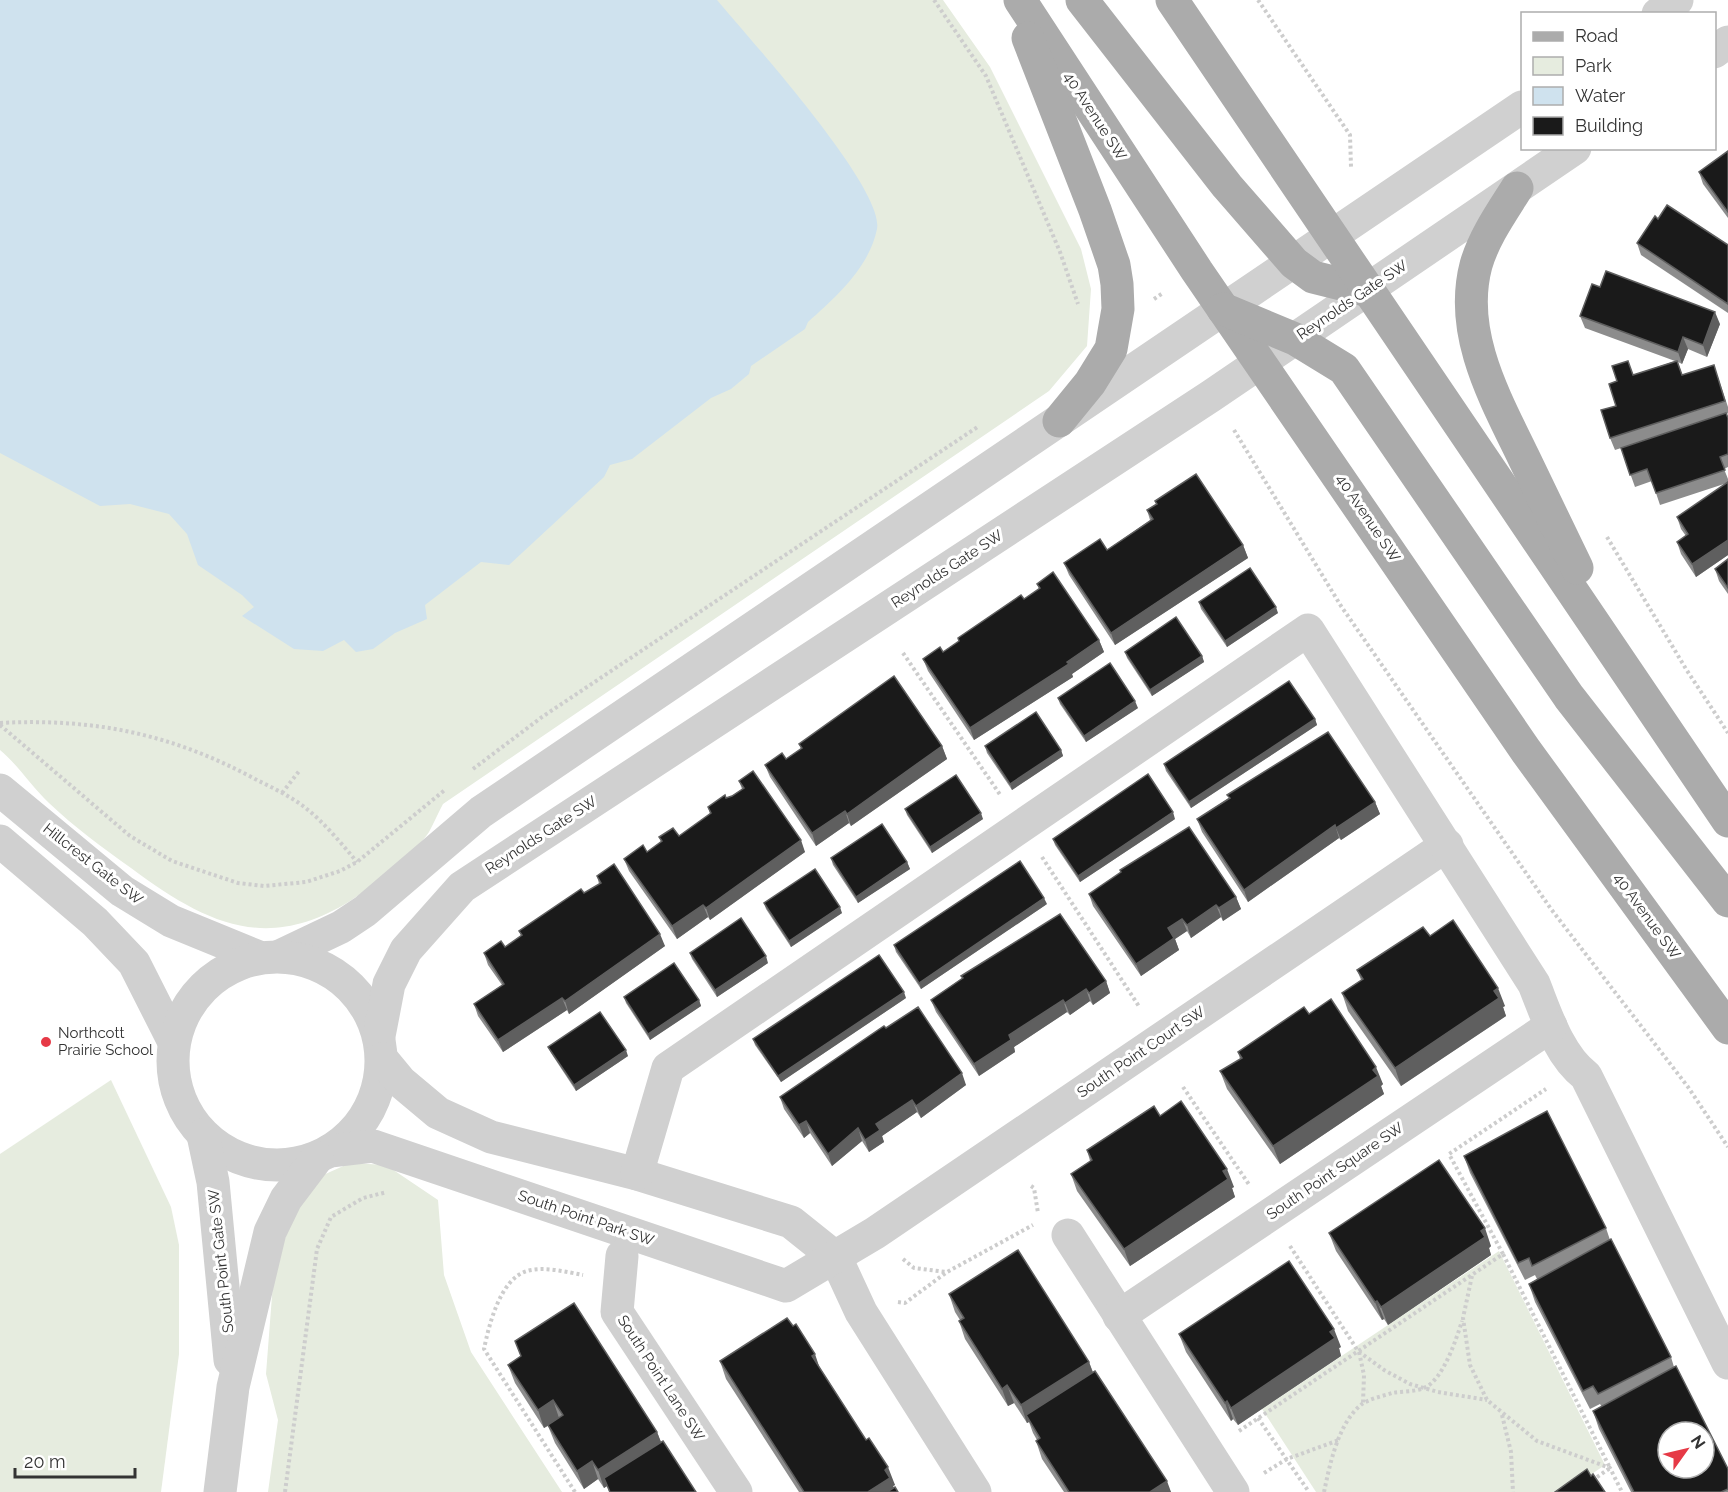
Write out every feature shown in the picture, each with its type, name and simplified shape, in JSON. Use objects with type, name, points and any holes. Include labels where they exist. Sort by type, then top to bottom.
[{"type":"main road","points":[[1013,0],[1095,210],[1114,265],[1117,284],[1118,309],[1111,349],[1090,383],[1059,422]]},
{"type":"main road","name":"40 Avenue SW","points":[[1020,0],[1223,309],[1526,750],[1728,1028]]},
{"type":"main road","points":[[1082,0],[1227,186],[1294,263],[1313,277],[1369,291]]},
{"type":"main road","points":[[1172,0],[1331,239],[1369,291],[1728,821]]},
{"type":"main road","points":[[1517,188],[1491,230],[1476,264],[1471,296],[1472,317],[1479,355],[1495,396],[1627,673]]},
{"type":"main road","points":[[1223,309],[1295,339],[1344,369],[1569,697],[1728,901]]},
{"type":"street","points":[[1661,12],[1677,0]]},
{"type":"street","points":[[380,1047],[379,1086],[369,1112],[352,1134],[324,1155],[288,1166],[257,1164],[228,1154],[203,1136],[180,1102],[173,1072],[174,1042],[184,1012],[203,986],[229,968],[270,957],[341,927],[365,911],[481,812],[1223,309],[1331,239],[1521,108]]},
{"type":"street","name":"Reynolds Gate SW","points":[[380,1047],[389,984],[406,950],[462,887],[1369,291],[1572,150]]},
{"type":"street","points":[[637,1174],[668,1068],[1308,630],[1534,984],[1551,1026],[1576,1068],[1586,1076],[1728,1363]]},
{"type":"street","name":"Hillcrest Gate SW","points":[[0,790],[123,891],[171,921],[270,957]]},
{"type":"street","points":[[0,841],[95,922],[134,963],[174,1042]]},
{"type":"street","name":"South Point Court SW","points":[[836,1258],[1447,845]]},
{"type":"street","points":[[270,957],[314,963],[343,980],[365,1005],[380,1047],[401,1082],[438,1113],[491,1137],[637,1174],[790,1222],[836,1258],[861,1312],[975,1492]]},
{"type":"street","name":"South Point Square SW","points":[[1119,1317],[1551,1026]]},
{"type":"street","name":"South Point Gate SW","points":[[203,1136],[213,1182],[233,1387]]},
{"type":"street","name":"South Point Park SW","points":[[324,1155],[373,1146],[786,1286],[836,1258]]},
{"type":"street","name":"South Point Gate SW","points":[[220,1492],[233,1387],[270,1232],[286,1199],[324,1155]]},
{"type":"street","points":[[1054,1228],[1119,1317],[1233,1492]]},
{"type":"street","name":"South Point Lane SW","points":[[620,1269],[616,1312],[736,1492]]},
{"type":"path","points":[[934,0],[986,76],[1060,252],[1080,309]]},
{"type":"path","points":[[1258,0],[1350,135],[1351,167]]},
{"type":"path","points":[[469,771],[542,717],[984,422]]},
{"type":"path","points":[[1234,430],[1341,606],[1551,909],[1688,1087],[1728,1147]]},
{"type":"path","points":[[1600,527],[1686,669],[1728,733]]},
{"type":"path","points":[[0,724],[45,721],[98,725],[138,732],[177,743],[239,770],[304,807],[357,862]]},
{"type":"path","points":[[0,724],[130,836],[172,861],[238,882],[264,886],[306,882],[340,871],[357,862],[451,785]]},
{"type":"path","points":[[282,793],[300,770]]},
{"type":"path","points":[[1576,1068],[1449,1154],[1503,1254],[1622,1492]]},
{"type":"path","points":[[1183,1087],[1251,1188]]},
{"type":"path","points":[[285,1492],[317,1249],[332,1218],[339,1212],[363,1198],[390,1191]]},
{"type":"path","points":[[892,1301],[905,1303],[947,1272],[1054,1228]]},
{"type":"path","points":[[1285,1238],[1358,1351],[1364,1376],[1363,1403]]},
{"type":"path","points":[[1242,1429],[1503,1254]]},
{"type":"path","points":[[902,1258],[914,1268],[947,1272]]},
{"type":"path","points":[[576,1492],[484,1349],[492,1315],[502,1295],[508,1286],[527,1271],[620,1269]]},
{"type":"path","points":[[1324,1492],[1329,1466],[1349,1418],[1363,1403],[1393,1393],[1425,1388],[1440,1372],[1453,1350],[1472,1276]]},
{"type":"path","points":[[1463,1318],[1470,1365],[1487,1400],[1537,1441],[1610,1468]]},
{"type":"path","points":[[1358,1351],[1384,1370],[1425,1388],[1487,1400]]},
{"type":"path","points":[[1502,1414],[1511,1452],[1513,1492]]},
{"type":"path","points":[[1258,1418],[1309,1492]]},
{"type":"path","points":[[1261,1476],[1287,1459],[1340,1440]]},
{"type":"path","points":[[1584,1486],[1610,1468]]},
{"type":"green space","points":[[0,0],[943,0],[990,67],[1081,249],[1091,289],[1087,346],[1049,391],[443,804],[423,840],[359,895],[319,917],[290,926],[263,928],[236,925],[210,916],[184,903],[110,853],[49,803],[0,750]]},
{"type":"green space","points":[[111,1080],[171,1207],[179,1245],[179,1354],[161,1492],[0,1492],[0,1154]]},
{"type":"green space","points":[[350,1163],[386,1165],[438,1200],[444,1275],[471,1352],[562,1492],[268,1492],[278,1420],[266,1374],[274,1270],[293,1215],[321,1176]]},
{"type":"green space","points":[[1499,1251],[1605,1465],[1565,1492],[1316,1492],[1262,1409]]},
{"type":"water","points":[[0,0],[717,0],[783,77],[838,148],[860,181],[874,209],[877,229],[873,243],[859,269],[840,292],[808,322],[805,329],[751,366],[749,374],[731,389],[711,398],[632,459],[610,465],[604,477],[509,565],[481,562],[425,605],[427,619],[395,633],[373,649],[356,652],[344,640],[323,651],[294,649],[242,616],[254,607],[242,595],[198,565],[187,534],[169,514],[130,504],[100,506],[0,453]]},
{"type":"building","points":[[1728,151],[1728,212],[1699,172]]},
{"type":"building","points":[[1667,205],[1728,245],[1728,304],[1637,243],[1655,216],[1658,219]]},
{"type":"building","points":[[1606,271],[1715,312],[1703,345],[1683,337],[1678,352],[1580,316],[1592,284],[1600,287]]},
{"type":"building","points":[[1628,361],[1633,375],[1677,361],[1682,375],[1714,365],[1725,401],[1610,438],[1601,410],[1616,406],[1609,384],[1617,381],[1612,366]]},
{"type":"building","points":[[1726,413],[1728,454],[1720,457],[1725,470],[1656,493],[1647,469],[1630,475],[1621,448]]},
{"type":"building","points":[[1196,474],[1243,545],[1111,633],[1064,563],[1100,539],[1107,550],[1153,519],[1147,510],[1157,504],[1155,501]]},
{"type":"building","points":[[1728,482],[1728,540],[1692,564],[1677,542],[1688,534],[1677,517]]},
{"type":"building","points":[[1728,559],[1728,588],[1715,569]]},
{"type":"building","points":[[1250,568],[1276,607],[1225,641],[1199,602]]},
{"type":"building","points":[[1053,572],[1099,640],[1067,662],[1069,664],[970,728],[923,659],[940,647],[943,652],[959,641],[958,638],[1021,595],[1024,599],[1040,588],[1037,584]]},
{"type":"building","points":[[1176,617],[1202,656],[1150,690],[1125,652]]},
{"type":"building","points":[[1110,663],[1135,701],[1084,736],[1058,698]]},
{"type":"building","points":[[894,676],[942,746],[847,814],[845,811],[812,833],[765,765],[782,753],[786,759],[802,748],[799,744]]},
{"type":"building","points":[[1289,681],[1315,719],[1189,802],[1164,764]]},
{"type":"building","points":[[1036,712],[1061,750],[1010,784],[985,746]]},
{"type":"building","points":[[1328,732],[1375,802],[1336,828],[1335,825],[1244,890],[1197,819],[1230,798],[1227,795]]},
{"type":"building","points":[[753,771],[801,840],[706,908],[703,905],[672,926],[624,859],[643,845],[647,852],[662,841],[659,837],[673,828],[679,836],[711,813],[708,807],[725,795],[726,798],[732,796],[744,788],[739,781]]},
{"type":"building","points":[[1148,774],[1173,812],[1078,876],[1053,839]]},
{"type":"building","points":[[956,775],[981,813],[930,847],[905,809]]},
{"type":"building","points":[[882,824],[907,862],[856,897],[831,858]]},
{"type":"building","points":[[1189,827],[1236,897],[1219,908],[1216,905],[1187,925],[1182,919],[1168,928],[1174,938],[1136,964],[1089,894],[1121,872],[1120,870]]},
{"type":"building","points":[[1020,861],[1044,898],[919,983],[894,945]]},
{"type":"building","points":[[614,864],[660,934],[565,1001],[562,998],[498,1040],[474,1004],[504,984],[484,953],[501,941],[505,947],[522,935],[519,931],[581,889],[584,893],[601,883],[597,876]]},
{"type":"building","points":[[815,869],[840,907],[789,941],[764,903]]},
{"type":"building","points":[[1060,914],[1106,981],[1089,993],[1086,989],[1065,1003],[1063,1000],[1009,1035],[1011,1040],[974,1064],[931,1000],[963,978],[961,976]]},
{"type":"building","points":[[741,918],[766,956],[715,990],[690,953]]},
{"type":"building","points":[[1453,920],[1498,988],[1494,991],[1499,998],[1395,1068],[1342,993],[1363,979],[1357,970],[1423,927],[1430,936]]},
{"type":"building","points":[[879,955],[904,992],[778,1076],[753,1039]]},
{"type":"building","points":[[674,963],[699,1000],[648,1034],[624,997]]},
{"type":"building","points":[[1331,999],[1376,1067],[1373,1070],[1378,1076],[1273,1146],[1220,1071],[1242,1058],[1238,1052],[1304,1007],[1309,1014]]},
{"type":"building","points":[[918,1007],[962,1073],[916,1106],[912,1100],[876,1124],[880,1130],[865,1140],[858,1128],[828,1154],[806,1121],[799,1125],[780,1097],[884,1026],[886,1028]]},
{"type":"building","points":[[600,1012],[626,1050],[574,1085],[548,1047]]},
{"type":"building","points":[[1181,1101],[1227,1169],[1223,1171],[1228,1179],[1124,1249],[1071,1174],[1092,1160],[1087,1150],[1154,1106],[1160,1116]]},
{"type":"building","points":[[1547,1111],[1606,1228],[1532,1266],[1529,1258],[1518,1263],[1464,1156]]},
{"type":"building","points":[[1439,1160],[1485,1228],[1481,1231],[1485,1237],[1381,1307],[1377,1301],[1375,1302],[1329,1233]]},
{"type":"building","points":[[1611,1239],[1671,1357],[1598,1394],[1593,1386],[1583,1391],[1529,1284]]},
{"type":"building","points":[[1018,1250],[1089,1362],[1021,1405],[1007,1385],[1002,1389],[959,1321],[964,1318],[949,1294]]},
{"type":"building","points":[[1289,1261],[1334,1329],[1330,1332],[1335,1338],[1231,1408],[1227,1401],[1225,1403],[1179,1334]]},
{"type":"building","points":[[574,1303],[657,1432],[598,1470],[592,1461],[577,1471],[548,1425],[563,1415],[553,1400],[538,1410],[508,1365],[521,1356],[515,1341]]},
{"type":"building","points":[[787,1318],[793,1326],[796,1324],[815,1354],[812,1356],[866,1440],[869,1438],[888,1467],[885,1470],[890,1478],[868,1492],[804,1492],[720,1361]]},
{"type":"building","points":[[1676,1366],[1703,1420],[1656,1420],[1656,1480],[1716,1480],[1716,1445],[1728,1469],[1728,1489],[1721,1492],[1634,1492],[1593,1411]]},
{"type":"building","points":[[1095,1371],[1167,1481],[1150,1492],[1069,1492],[1036,1441],[1040,1438],[1026,1415]]},
{"type":"building","points":[[663,1441],[696,1492],[610,1492],[604,1478]]},
{"type":"building","points":[[1587,1469],[1605,1492],[1555,1492]]},
{"type":"building","points":[[895,1487],[898,1492],[887,1492]]},
{"type":"place","name":"Northcott Prairie School","points":[[46,1042]]}]
